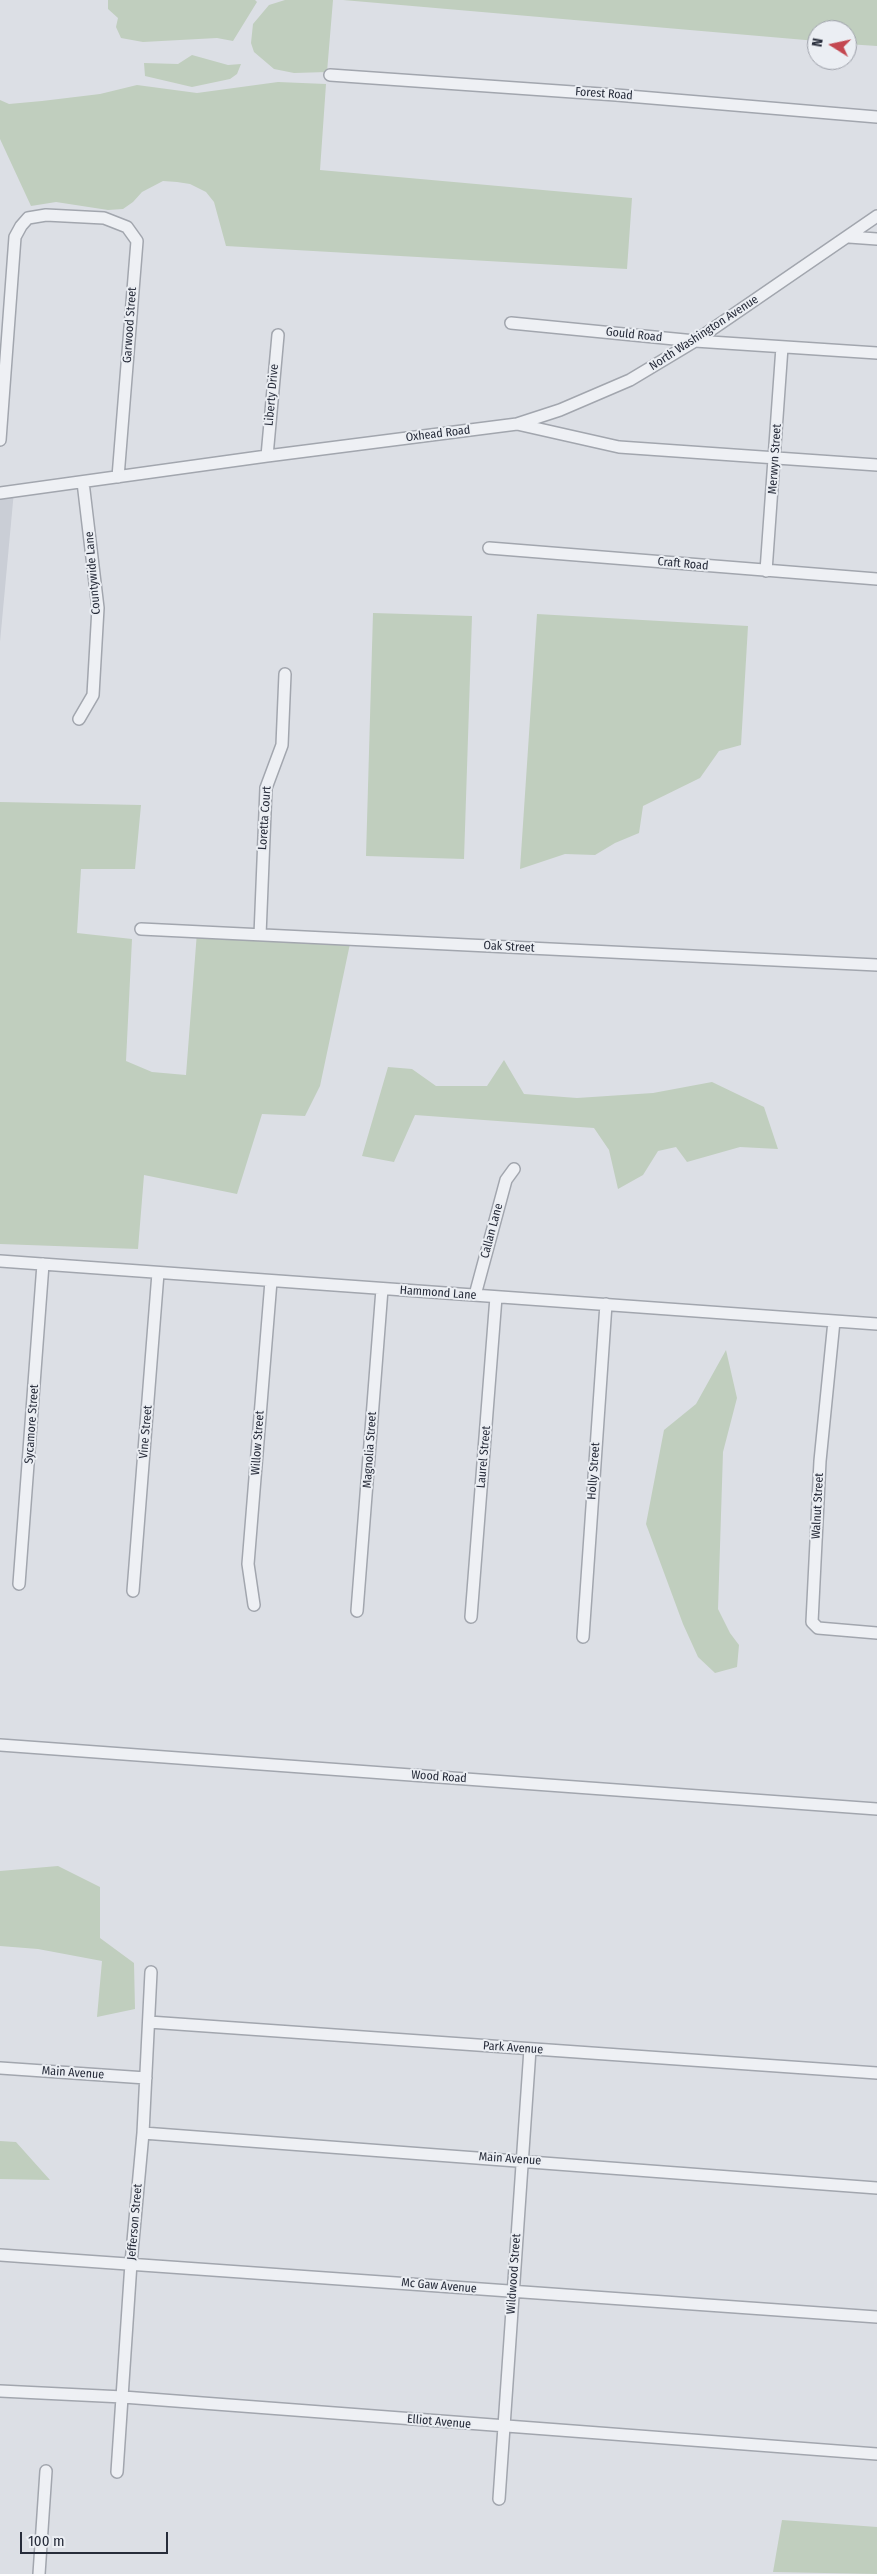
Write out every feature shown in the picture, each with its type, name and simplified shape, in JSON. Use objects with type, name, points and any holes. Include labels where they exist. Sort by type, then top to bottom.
[{"type":"street","name":"Forest Road","points":[[330,75],[616,94],[877,117]]},
{"type":"street","name":"Garwood Street","points":[[0,440],[16,237],[21,226],[28,218],[46,215],[104,218],[127,227],[137,241],[118,477]]},
{"type":"street","name":"North Washington Avenue","points":[[517,424],[560,410],[630,380],[695,341],[877,216]]},
{"type":"street","points":[[849,237],[877,239]]},
{"type":"street","name":"Gould Road","points":[[511,323],[695,341],[877,353]]},
{"type":"street","name":"Liberty Drive","points":[[267,456],[278,335]]},
{"type":"street","name":"Merwyn Street","points":[[766,570],[782,347]]},
{"type":"street","name":"Oxhead Road","points":[[0,493],[517,424],[619,447],[877,465]]},
{"type":"street","name":"Countywide Lane","points":[[79,719],[93,695],[98,608],[84,482]]},
{"type":"street","name":"Craft Road","points":[[488,548],[877,579]]},
{"type":"street","name":"Loretta Court","points":[[260,934],[266,788],[282,745],[284,674]]},
{"type":"street","name":"Oak Street","points":[[141,929],[877,965]]},
{"type":"street","name":"Callan Lane","points":[[475,1295],[506,1180],[514,1169]]},
{"type":"street","name":"Hammond Lane","points":[[0,1261],[877,1324]]},
{"type":"street","name":"Sycamore Street","points":[[19,1584],[43,1264]]},
{"type":"street","name":"Vine Street","points":[[133,1591],[158,1273]]},
{"type":"street","name":"Willow Street","points":[[254,1605],[248,1564],[271,1281]]},
{"type":"street","name":"Magnolia Street","points":[[358,1611],[382,1289]]},
{"type":"street","name":"Laurel Street","points":[[471,1617],[496,1297]]},
{"type":"street","name":"Holly Street","points":[[583,1637],[606,1304]]},
{"type":"street","name":"Walnut Street","points":[[834,1321],[820,1461],[812,1622],[818,1628],[877,1633]]},
{"type":"street","name":"Wood Road","points":[[0,1745],[877,1809]]},
{"type":"street","name":"Jefferson Street","points":[[117,2472],[131,2263],[143,2133],[151,1972]]},
{"type":"street","name":"Park Avenue","points":[[149,2022],[877,2073]]},
{"type":"street","name":"Wildwood Street","points":[[499,2499],[530,2049]]},
{"type":"street","name":"Main Avenue","points":[[0,2068],[146,2078]]},
{"type":"street","name":"Main Avenue","points":[[143,2133],[877,2188]]},
{"type":"street","name":"Mc Gaw Avenue","points":[[0,2255],[877,2317]]},
{"type":"street","name":"Elliot Avenue","points":[[0,2391],[123,2398],[877,2454]]},
{"type":"street","points":[[39,2574],[46,2472]]},
{"type":"shaded area","points":[[14,491],[0,642],[0,494]]},
{"type":"green space","points":[[108,0],[255,0],[257,2],[233,41],[217,38],[143,42],[121,38],[116,27],[118,18],[108,9]]},
{"type":"green space","points":[[285,0],[333,0],[327,72],[294,73],[274,69],[254,52],[251,43],[253,24],[269,5]]},
{"type":"green space","points":[[343,0],[877,0],[877,46],[857,45],[857,20],[807,20],[807,40]]},
{"type":"green space","points":[[192,55],[228,65],[241,64],[237,74],[230,79],[192,87],[145,76],[144,63],[178,64]]},
{"type":"green space","points":[[278,82],[326,84],[320,170],[632,198],[627,269],[226,246],[214,202],[206,192],[190,184],[177,182],[163,181],[142,192],[123,209],[108,210],[56,202],[31,206],[0,139],[0,100],[9,104],[42,101],[100,94],[137,85],[197,93]]},
{"type":"green space","points":[[373,613],[472,616],[464,859],[366,856]]},
{"type":"green space","points":[[537,614],[748,626],[741,745],[719,751],[700,778],[643,806],[639,833],[615,843],[595,855],[565,854],[520,869]]},
{"type":"green space","points":[[0,802],[141,805],[135,869],[81,869],[77,933],[132,939],[126,1061],[152,1072],[186,1075],[197,932],[351,939],[320,1086],[305,1116],[262,1114],[237,1194],[144,1175],[138,1249],[0,1244]]},
{"type":"green space","points":[[504,1060],[524,1094],[577,1098],[653,1093],[712,1082],[764,1107],[778,1149],[740,1147],[687,1162],[676,1147],[658,1151],[643,1175],[618,1189],[609,1150],[594,1128],[415,1115],[394,1162],[362,1156],[388,1067],[412,1069],[436,1086],[487,1086]]},
{"type":"green space","points":[[726,1350],[737,1398],[723,1452],[718,1609],[730,1633],[739,1645],[737,1667],[715,1673],[698,1657],[683,1624],[646,1524],[664,1430],[696,1404]]},
{"type":"green space","points":[[58,1866],[100,1887],[100,1938],[134,1963],[135,2009],[97,2017],[102,1961],[38,1949],[0,1946],[0,1871]]},
{"type":"green space","points":[[0,2141],[16,2142],[50,2180],[0,2179]]},
{"type":"green space","points":[[782,2520],[877,2527],[877,2574],[773,2572]]}]
